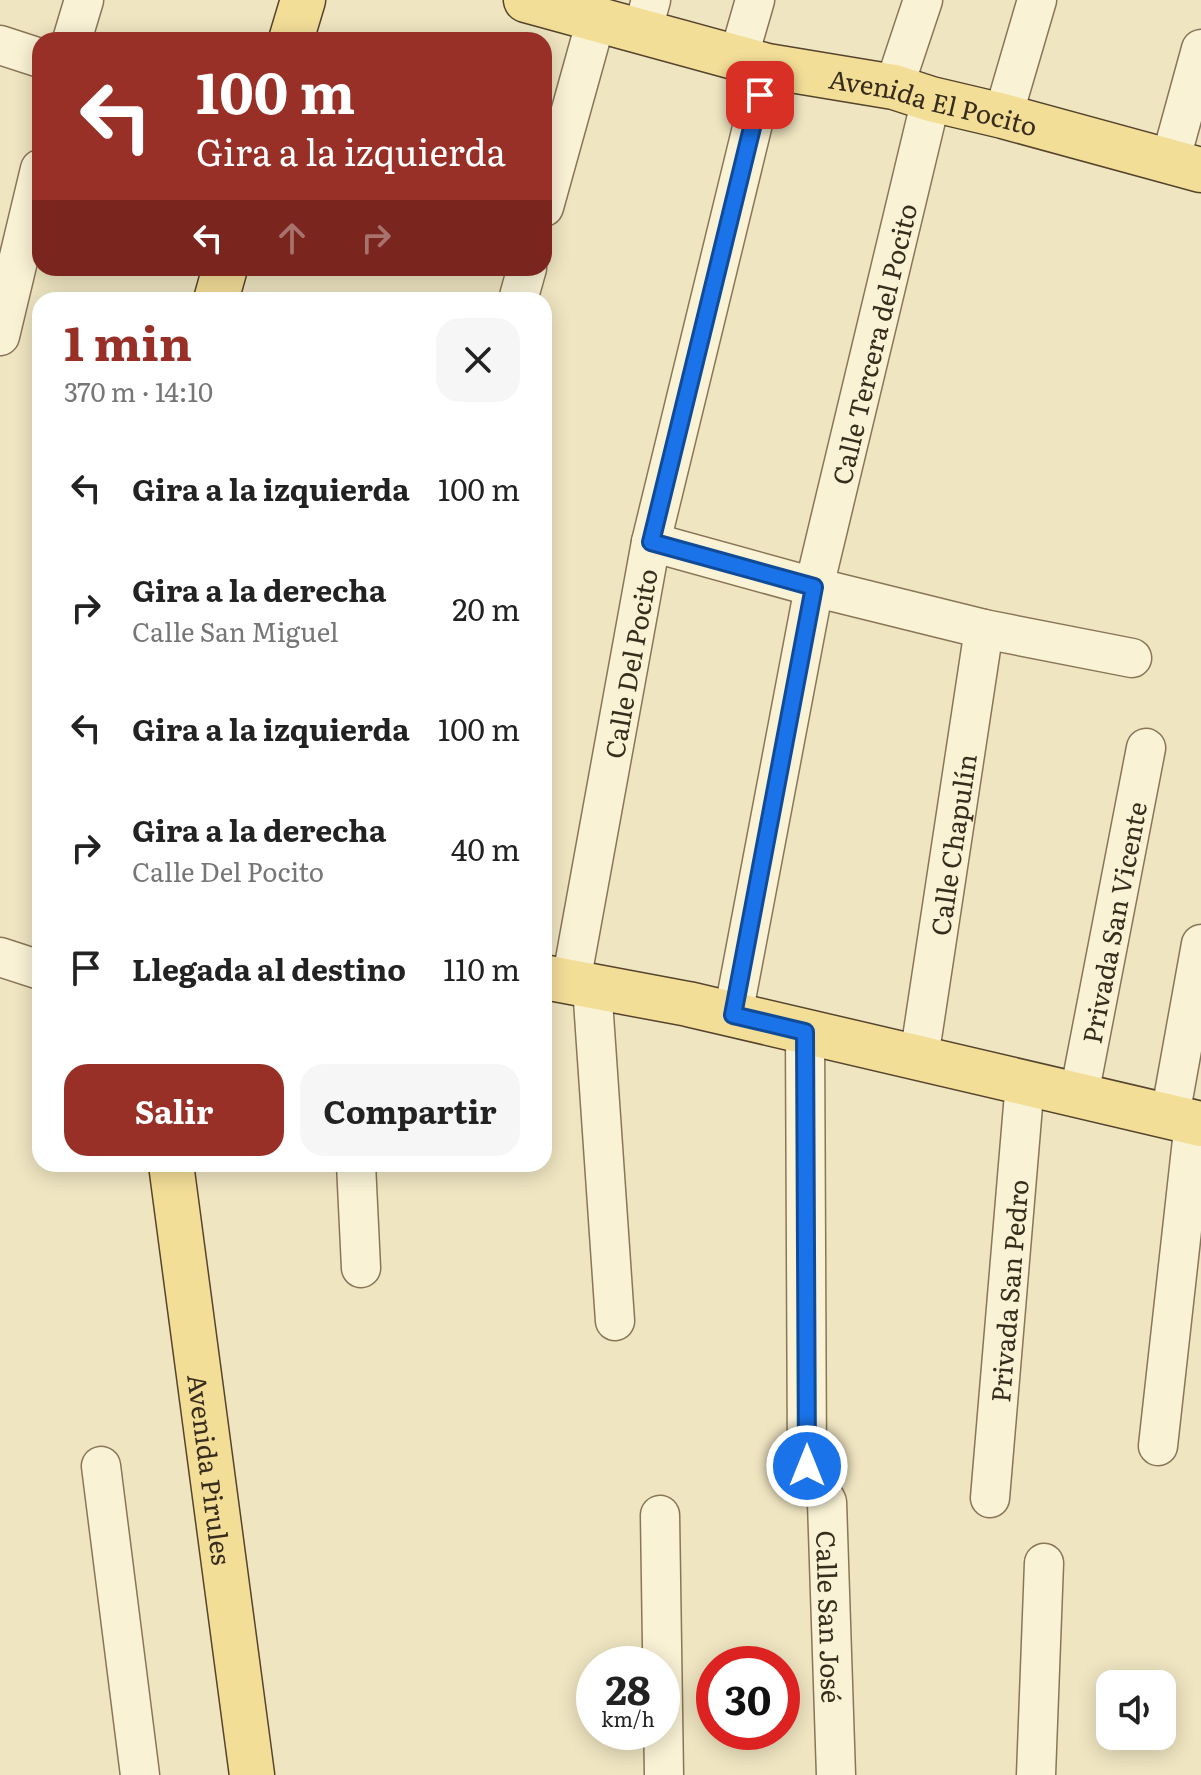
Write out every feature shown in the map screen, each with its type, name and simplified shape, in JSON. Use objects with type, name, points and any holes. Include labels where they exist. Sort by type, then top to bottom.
[{"type":"main road","points":[[293,32],[303,0]]},
{"type":"main road","name":"Avenida El Pocito","points":[[526,0],[596,20],[646,16],[752,62],[912,93],[1185,166]]},
{"type":"main road","points":[[569,982],[688,1004],[1188,1121]]},
{"type":"main road","name":"Avenida Pirules","points":[[172,1172],[252,1775]]},
{"type":"street","points":[[74,32],[84,0]]},
{"type":"street","name":"Calle Del Pocito","points":[[615,1321],[569,982],[651,542],[752,62],[755,0]]},
{"type":"street","name":"Calle Tercera del Pocito","points":[[733,1015],[912,93],[923,0]]},
{"type":"street","points":[[1003,116],[1037,0]]},
{"type":"street","points":[[552,178],[596,20]]},
{"type":"street","points":[[0,45],[32,55]]},
{"type":"street","points":[[1185,166],[1201,49]]},
{"type":"street","points":[[0,336],[32,202]]},
{"type":"street","points":[[651,542],[984,629],[1132,658]]},
{"type":"street","name":"Calle Chapulín","points":[[919,1058],[984,629]]},
{"type":"street","name":"Privada San Vicente","points":[[1079,1095],[1146,748]]},
{"type":"street","points":[[1158,1446],[1201,944]]},
{"type":"street","points":[[0,957],[32,967]]},
{"type":"street","name":"Calle San José","points":[[805,1032],[807,1466],[827,1502],[836,1775]]},
{"type":"street","name":"Privada San Pedro","points":[[990,1498],[1025,1082]]},
{"type":"street","points":[[356,1172],[361,1268]]},
{"type":"street","points":[[101,1466],[140,1775]]},
{"type":"street","points":[[660,1515],[664,1775]]},
{"type":"street","points":[[1036,1775],[1044,1563]]},
{"type":"route","points":[[760,95],[651,542],[814,587],[733,1015],[805,1032],[807,1466]]}]
